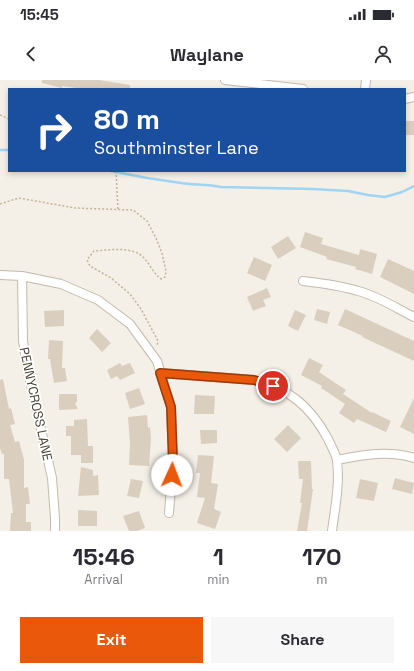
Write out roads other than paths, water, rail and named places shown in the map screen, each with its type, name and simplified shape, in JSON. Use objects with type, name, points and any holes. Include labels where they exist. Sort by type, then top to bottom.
[{"type":"street","points":[[225,80],[295,88]]},
{"type":"street","points":[[0,275],[22,276],[61,284],[98,300],[130,324],[157,361],[171,407],[173,462],[169,514]]},
{"type":"street","name":"PENNYCROSS LANE","points":[[22,276],[23,341],[28,372],[52,478],[55,531]]},
{"type":"street","points":[[303,281],[330,284],[358,291],[374,297],[414,318]]},
{"type":"street","points":[[160,373],[254,380],[273,386],[299,401],[309,410],[321,426],[334,450],[337,460],[337,482],[332,531]]},
{"type":"street","points":[[337,460],[360,455],[384,453],[414,458]]},
{"type":"waterway","points":[[0,150],[8,150]]},
{"type":"waterway","points":[[116,172],[186,184],[221,187],[348,191],[385,197],[402,192],[414,186]]}]
